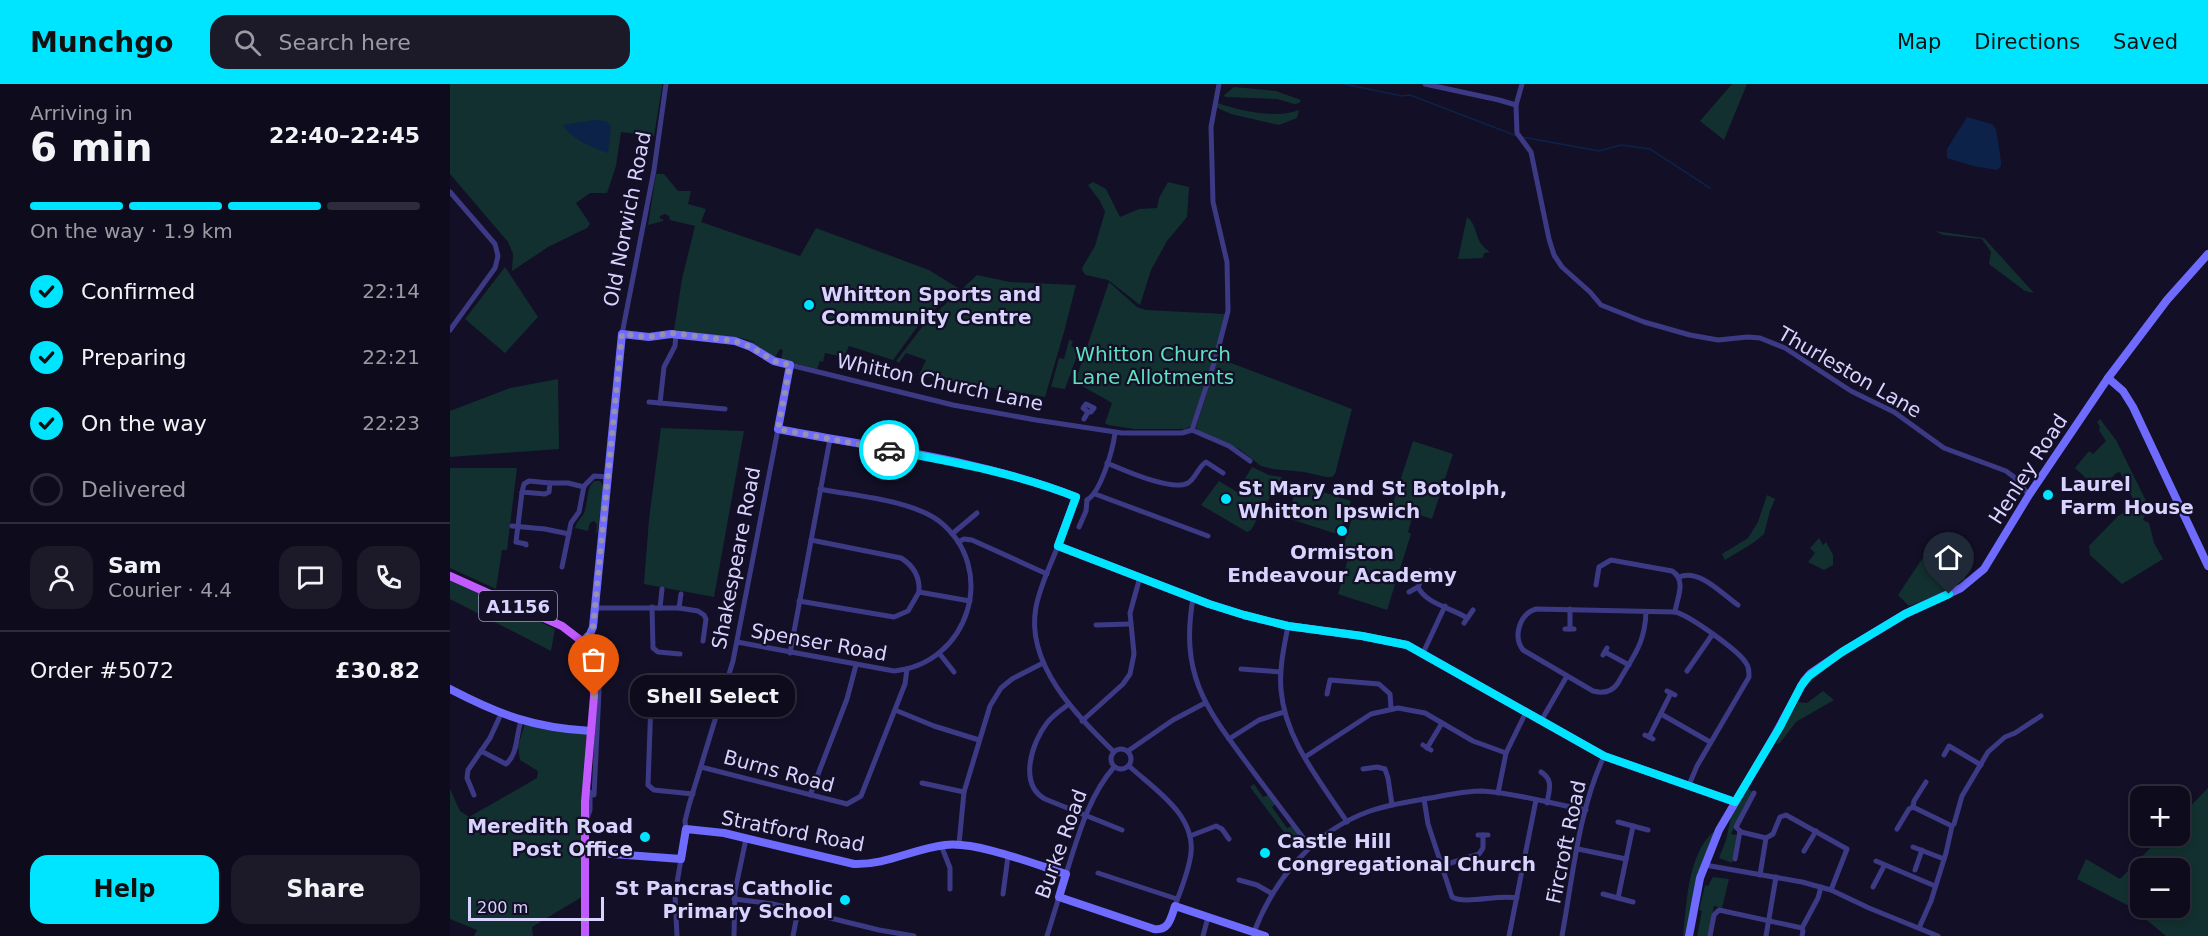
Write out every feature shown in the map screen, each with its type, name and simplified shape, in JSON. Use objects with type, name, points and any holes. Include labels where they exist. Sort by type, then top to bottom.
[{"type":"main road","name":"A1156","points":[[450,576],[556,623],[570,631],[582,642]]},
{"type":"main road","points":[[582,642],[591,664],[594,696],[585,824],[585,936]]},
{"type":"street","name":"Old Norwich Road","points":[[582,642],[593,630],[622,334],[654,170],[666,84]]},
{"type":"street","points":[[1192,430],[1216,357],[1228,311],[1227,262],[1213,202],[1212,179],[1211,127],[1219,84]]},
{"type":"street","points":[[1425,84],[1516,105]]},
{"type":"street","name":"Thurleston Lane","points":[[1522,84],[1516,105],[1517,134],[1531,152],[1554,255],[1562,267],[1590,292],[1600,305],[1644,322],[1690,335],[1718,340],[1760,338],[1785,348],[1851,391],[1894,412],[1944,448],[2006,471],[2029,495]]},
{"type":"street","points":[[450,192],[495,244],[498,256],[495,268],[450,330]]},
{"type":"street","name":"Henley Road","points":[[1689,936],[1697,890],[1719,830],[1807,677],[1842,652],[1905,614],[1961,588],[1984,569],[2029,495],[2108,378],[2167,300],[2208,254]]},
{"type":"street","name":"Whitton Church Lane","points":[[622,334],[649,337],[668,333],[739,342],[774,361],[953,405],[1115,432],[1139,434],[1192,430],[1229,446],[1250,461]]},
{"type":"street","points":[[660,403],[664,367],[675,346],[676,334]]},
{"type":"street","name":"Shakespeare Road","points":[[681,859],[686,829],[685,821],[720,707],[737,642],[790,365]]},
{"type":"street","points":[[2108,378],[2123,391],[2133,407],[2208,566]]},
{"type":"street","points":[[649,402],[725,409]]},
{"type":"street","points":[[1084,418],[1088,412]]},
{"type":"street","points":[[778,429],[992,470],[1037,482],[1087,500]]},
{"type":"street","points":[[1079,527],[1086,511],[1087,500],[1095,494],[1112,450],[1115,432]]},
{"type":"street","points":[[790,653],[830,439]]},
{"type":"street","points":[[1107,463],[1140,477],[1177,486],[1191,481],[1206,462],[1223,473]]},
{"type":"street","points":[[561,567],[572,520],[579,512],[586,482],[594,476],[609,477]]},
{"type":"street","points":[[526,545],[516,542],[515,526],[525,482],[568,483],[584,488]]},
{"type":"street","points":[[522,492],[547,494],[550,483]]},
{"type":"street","name":"Spenser Road","points":[[737,642],[885,670],[907,669],[924,663],[939,653],[960,628],[970,601],[970,571],[958,542],[952,534],[932,516],[915,508],[820,489]]},
{"type":"street","points":[[1095,494],[1208,536]]},
{"type":"street","points":[[1076,497],[1047,574],[1035,614],[1037,641],[1043,663],[1069,704],[1082,721],[1114,752]]},
{"type":"street","points":[[952,534],[977,513]]},
{"type":"street","points":[[515,526],[569,534]]},
{"type":"street","points":[[958,542],[964,539],[972,540],[1047,574]]},
{"type":"street","points":[[799,601],[894,618],[911,608],[919,592],[916,572],[901,558],[811,540]]},
{"type":"street","points":[[1058,546],[1236,613],[1288,626],[1393,641],[1423,653],[1604,756],[1735,802]]},
{"type":"street","points":[[1594,580],[1602,564],[1613,559],[1672,571],[1679,577],[1681,584],[1675,612]]},
{"type":"street","points":[[1430,572],[1421,574],[1418,587],[1418,590],[1427,598],[1445,606],[1466,621],[1473,610]]},
{"type":"street","points":[[1679,577],[1686,574],[1698,577],[1736,602]]},
{"type":"street","points":[[1082,721],[1123,684],[1130,674],[1134,654],[1130,624],[1131,602],[1140,577]]},
{"type":"street","points":[[1409,592],[1418,587]]},
{"type":"street","points":[[660,608],[662,590]]},
{"type":"street","points":[[919,592],[970,601]]},
{"type":"street","points":[[679,608],[681,594]]},
{"type":"street","points":[[1193,598],[1188,628],[1192,665],[1205,703],[1229,739],[1310,847]]},
{"type":"street","points":[[1423,653],[1445,606]]},
{"type":"street","points":[[594,608],[652,607],[698,611],[704,615],[703,641]]},
{"type":"street","points":[[652,607],[653,648],[658,652],[680,654]]},
{"type":"street","points":[[1646,612],[1644,634],[1629,664],[1614,688],[1604,693],[1593,691],[1523,651],[1518,644],[1517,637],[1523,617],[1529,611],[1536,609],[1675,612],[1688,617],[1741,657],[1749,673],[1747,681],[1710,742],[1689,785]]},
{"type":"street","points":[[1570,609],[1570,629]]},
{"type":"street","points":[[1096,626],[1130,624]]},
{"type":"street","points":[[1288,626],[1281,672],[1284,712],[1293,736],[1305,757],[1347,822]]},
{"type":"street","points":[[1687,671],[1712,635]]},
{"type":"street","points":[[1605,652],[1629,664]]},
{"type":"street","points":[[939,653],[954,672]]},
{"type":"street","points":[[959,844],[964,792],[990,706],[1001,688],[1012,679],[1043,663]]},
{"type":"street","points":[[587,797],[594,795],[600,671],[599,664],[591,664]]},
{"type":"street","points":[[810,795],[847,699],[856,665]]},
{"type":"street","points":[[907,669],[906,681],[895,710],[934,726],[979,740]]},
{"type":"street","points":[[1241,669],[1281,672]]},
{"type":"street","points":[[1541,721],[1567,676]]},
{"type":"street","points":[[1327,694],[1330,680],[1379,684],[1390,694],[1391,708]]},
{"type":"street","points":[[450,689],[501,714],[521,721],[543,727],[591,731]]},
{"type":"street","points":[[639,690],[654,696],[660,694],[720,707]]},
{"type":"street","points":[[1649,737],[1671,693]]},
{"type":"street","points":[[654,696],[651,701],[648,785],[654,790],[693,794]]},
{"type":"street","points":[[1128,751],[1132,759],[1129,766],[1122,770],[1114,767],[1111,761],[1114,752],[1119,749],[1128,751],[1173,720],[1205,703]]},
{"type":"street","points":[[1069,704],[1053,716],[1040,733],[1030,766],[1030,781],[1038,795],[1122,830]]},
{"type":"street","points":[[1305,757],[1366,716],[1391,708],[1414,710],[1480,744],[1506,753]]},
{"type":"street","name":"Burns Road","points":[[701,767],[844,804],[849,803],[861,796],[895,710]]},
{"type":"street","points":[[1229,739],[1259,720],[1284,712]]},
{"type":"street","points":[[1498,793],[1506,753],[1526,712]]},
{"type":"street","points":[[474,795],[467,774],[493,734],[501,714]]},
{"type":"street","points":[[1660,714],[1710,742]]},
{"type":"street","points":[[1919,928],[1944,859],[1962,796],[1988,752],[2005,737],[2041,716]]},
{"type":"street","points":[[481,752],[506,764],[513,755],[521,721]]},
{"type":"street","points":[[1427,747],[1442,723]]},
{"type":"street","points":[[1944,755],[1949,747],[1981,765]]},
{"type":"street","name":"Fircroft Road","points":[[1562,936],[1586,810],[1593,782],[1604,756]]},
{"type":"street","points":[[1059,897],[1154,930],[1163,930],[1169,924],[1190,858],[1190,836],[1179,813],[1129,766]]},
{"type":"street","name":"Burke Road","points":[[1047,936],[1086,816],[1096,791],[1114,767]]},
{"type":"street","points":[[1363,769],[1377,767],[1384,769],[1388,778],[1392,805]]},
{"type":"street","points":[[1541,772],[1550,782],[1547,803]]},
{"type":"street","points":[[1897,829],[1909,809],[1913,807],[1914,801],[1926,782]]},
{"type":"street","points":[[922,783],[964,792]]},
{"type":"street","points":[[1254,932],[1271,893],[1294,863],[1310,847],[1347,822],[1370,811],[1424,799],[1472,792],[1498,793],[1586,810]]},
{"type":"street","points":[[1754,794],[1736,829],[1766,838],[1773,834],[1779,819],[1784,815],[1847,850],[1831,890]]},
{"type":"street","points":[[1424,799],[1428,824],[1449,893],[1456,900],[1502,896],[1517,898]]},
{"type":"street","points":[[1509,936],[1536,800]]},
{"type":"street","points":[[1913,807],[1953,825]]},
{"type":"street","points":[[1618,822],[1648,830]]},
{"type":"street","points":[[1190,836],[1216,826],[1222,829],[1229,839]]},
{"type":"street","points":[[1618,898],[1633,826]]},
{"type":"street","name":"Stratford Road","points":[[686,829],[712,831],[835,861],[864,864],[882,862],[941,845],[959,844],[1066,874]]},
{"type":"street","points":[[1735,859],[1740,831]]},
{"type":"street","points":[[1804,851],[1816,831]]},
{"type":"street","points":[[1441,866],[1480,853],[1483,835]]},
{"type":"street","points":[[1760,874],[1766,838]]},
{"type":"street","points":[[734,936],[734,899],[746,839]]},
{"type":"street","points":[[941,845],[949,866],[949,889]]},
{"type":"street","points":[[1913,847],[1944,859]]},
{"type":"street","points":[[1578,849],[1626,858]]},
{"type":"street","points":[[1915,870],[1922,850]]},
{"type":"street","points":[[585,852],[681,859],[675,895],[677,936]]},
{"type":"street","points":[[1003,894],[1008,856]]},
{"type":"street","points":[[1876,861],[1935,886]]},
{"type":"street","points":[[1705,865],[1776,877],[1831,890],[1938,936]]},
{"type":"street","points":[[1873,887],[1884,866]]},
{"type":"street","points":[[1098,873],[1209,917],[1265,936]]},
{"type":"street","points":[[1766,936],[1776,877]]},
{"type":"street","points":[[1239,880],[1257,885],[1271,893]]},
{"type":"street","points":[[1802,936],[1802,928],[1819,896],[1821,887]]},
{"type":"street","points":[[1603,894],[1633,902]]},
{"type":"street","points":[[734,899],[798,910],[914,936]]},
{"type":"street","points":[[793,936],[798,910]]},
{"type":"street","points":[[1710,936],[1714,915],[1718,910],[1802,928]]},
{"type":"street","points":[[1203,936],[1209,917]]},
{"type":"street","points":[[869,936],[871,928]]},
{"type":"green space","points":[[450,84],[662,84],[662,87],[654,136],[621,132],[616,166],[607,193],[590,193],[576,203],[590,224],[587,228],[548,247],[512,271],[513,254],[508,242],[450,174]]},
{"type":"green space","points":[[1732,84],[1747,84],[1724,140],[1700,121]]},
{"type":"green space","points":[[1234,87],[1276,91],[1301,100],[1294,104],[1277,99],[1225,97],[1224,95]]},
{"type":"green space","points":[[1218,103],[1237,109],[1270,114],[1299,110],[1297,118],[1279,125],[1231,114],[1215,107]]},
{"type":"green space","name":"Whitton Sports and Community Centre","points":[[656,174],[664,174],[678,191],[691,191],[688,204],[706,209],[701,222],[800,256],[816,228],[929,270],[958,288],[957,291],[923,319],[893,360],[849,346],[844,357],[825,353],[823,362],[820,361],[817,369],[781,360],[783,350],[780,349],[774,359],[738,340],[755,342],[741,338],[674,330],[682,279],[695,226],[670,220],[665,214],[660,216],[663,221],[648,225]]},
{"type":"green space","points":[[1093,182],[1106,189],[1120,217],[1139,209],[1157,208],[1159,198],[1168,182],[1189,187],[1187,217],[1167,241],[1151,270],[1140,305],[1108,280],[1086,275],[1083,272],[1082,268],[1095,246],[1105,212],[1088,185]]},
{"type":"green space","points":[[1467,217],[1474,225],[1481,243],[1490,252],[1484,253],[1483,258],[1458,259]]},
{"type":"green space","points":[[1935,231],[1984,238],[2034,293],[2025,291],[1989,264],[1991,252],[1982,239],[1943,235]]},
{"type":"green space","points":[[505,267],[538,317],[505,353],[465,319]]},
{"type":"green space","points":[[977,275],[1010,282],[1076,285],[1045,397],[919,375],[926,360],[906,353],[899,363],[896,361],[926,322]]},
{"type":"green space","name":"Whitton Church Lane Allotments","points":[[1109,282],[1137,307],[1146,310],[1225,314],[1214,358],[1191,426],[1185,429],[1134,429],[1108,425],[1105,423],[1112,403],[1075,382]]},
{"type":"green space","points":[[1069,340],[1073,341],[1071,346],[1079,350],[1065,389],[1051,387],[1059,358],[1064,359]]},
{"type":"green space","points":[[1218,358],[1352,409],[1335,474],[1332,477],[1261,466],[1239,449],[1198,431],[1196,427]]},
{"type":"green space","points":[[558,379],[559,449],[450,457],[450,411],[510,388]]},
{"type":"green space","points":[[2100,419],[2116,440],[2146,501],[2147,510],[2143,520],[2149,523],[2154,543],[2163,559],[2122,584],[2090,555],[2089,546],[2118,516],[2136,505],[2120,472],[2116,473],[2100,491],[2075,468],[2089,451],[2093,454],[2106,441],[2099,430],[2097,422]]},
{"type":"green space","points":[[661,428],[744,431],[714,597],[644,584],[649,519]]},
{"type":"green space","points":[[1413,441],[1453,454],[1432,519],[1392,506]]},
{"type":"green space","points":[[1252,467],[1269,475],[1282,477],[1251,530],[1247,532],[1201,505],[1219,481],[1237,492]]},
{"type":"green space","points":[[450,468],[517,468],[507,550],[502,550],[496,589],[450,568]]},
{"type":"green space","points":[[594,481],[600,481],[604,487],[597,534],[597,524],[594,521],[590,523],[588,531],[575,528],[585,511],[589,489]]},
{"type":"green space","points":[[1298,484],[1351,501],[1340,535],[1287,518]]},
{"type":"green space","points":[[1767,495],[1775,499],[1764,534],[1725,560],[1722,554],[1748,538],[1758,522]]},
{"type":"green space","points":[[1369,507],[1375,509],[1379,507],[1412,518],[1408,532],[1411,534],[1387,610],[1338,594],[1348,559],[1343,546],[1355,509],[1364,511]]},
{"type":"green space","points":[[1819,538],[1823,545],[1826,542],[1833,555],[1833,565],[1824,570],[1808,562],[1815,553],[1810,548]]},
{"type":"green space","points":[[1929,556],[1956,569],[1966,579],[1932,598],[1909,606],[1898,595],[1922,559]]},
{"type":"green space","points":[[450,580],[555,629],[551,651],[450,599]]},
{"type":"green space","points":[[1823,691],[1834,700],[1796,722],[1780,743],[1776,744],[1798,702],[1807,703]]},
{"type":"green space","points":[[525,723],[591,731],[585,895],[532,927],[533,936],[474,936],[477,930],[450,919],[450,789],[460,811],[469,817],[537,778],[538,771],[520,760],[518,747]]},
{"type":"green space","points":[[1254,784],[1263,797],[1269,795],[1276,804],[1272,807],[1287,828],[1292,826],[1301,838],[1293,844],[1250,787]]},
{"type":"green space","points":[[1748,788],[1752,792],[1731,834],[1737,835],[1732,863],[1719,858],[1731,817]]},
{"type":"green space","points":[[2208,788],[2208,936],[2166,936],[2144,918],[2190,918],[2190,858],[2141,858],[2152,846],[2190,846],[2190,807]]},
{"type":"green space","points":[[1713,832],[1695,883],[1687,936],[1683,936],[1687,895],[1693,867],[1704,842]]},
{"type":"green space","points":[[2086,859],[2120,879],[2130,869],[2130,906],[2077,879]]},
{"type":"green space","points":[[1713,877],[1729,879],[1722,908],[1714,906],[1708,936],[1697,936],[1702,911],[1699,910],[1705,885],[1708,886]]},
{"type":"water","points":[[1967,117],[1992,124],[1996,129],[2001,161],[2001,166],[1997,170],[1947,158],[1947,149]]},
{"type":"water","points":[[594,120],[606,121],[611,126],[608,153],[577,139],[563,125]]},
{"type":"waterway","points":[[1344,84],[1402,96],[1410,95],[1517,136]]},
{"type":"waterway","points":[[1522,137],[1599,151],[1621,145],[1650,149],[1710,188]]},
{"type":"way so far","points":[[594,696],[593,670],[582,642],[593,630],[622,334],[649,337],[671,333],[735,341],[747,345],[774,361],[790,365],[778,429],[889,450]]},
{"type":"place","name":"Whitton Sports and Community Centre","points":[[809,305]]},
{"type":"place","name":"Laurel Farm House","points":[[2048,495]]},
{"type":"place","name":"St Mary and St Botolph, Whitton Ipswich","points":[[1226,499]]},
{"type":"place","name":"Ormiston Endeavour Academy","points":[[1342,531]]},
{"type":"place","name":"Shell Select","points":[[594,696]]},
{"type":"place","name":"Meredith Road Post Office","points":[[645,837]]},
{"type":"place","name":"Castle Hill Congregational Church","points":[[1265,853]]},
{"type":"place","name":"St Pancras Catholic Primary School","points":[[845,900]]},
{"type":"route","points":[[889,450],[992,470],[1037,482],[1076,497],[1058,546],[1209,604],[1260,620],[1407,645],[1614,761],[1735,802],[1780,727],[1801,686],[1811,673],[1905,614],[1949,594]]}]
